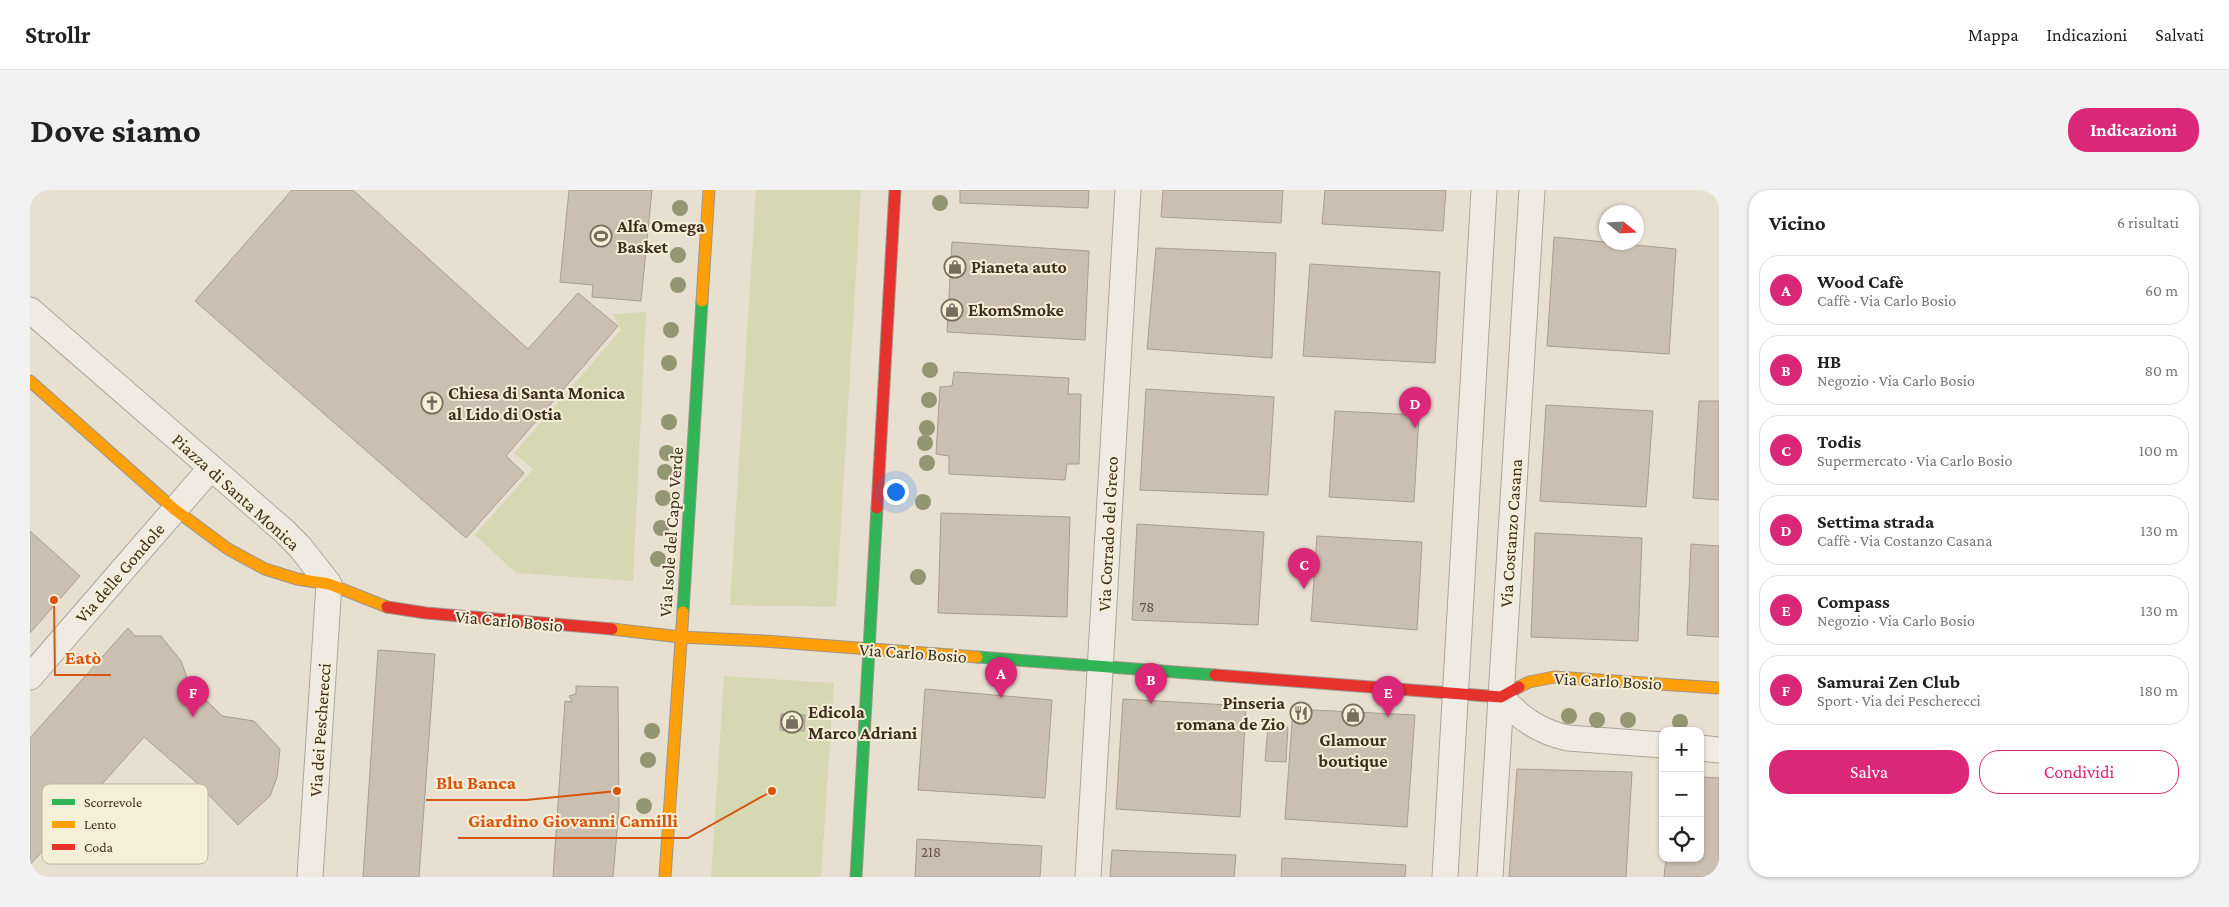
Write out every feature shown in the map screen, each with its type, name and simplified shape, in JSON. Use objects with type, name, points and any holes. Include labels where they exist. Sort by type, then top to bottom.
[{"type":"street","name":"Via Isole del Capo Verde","points":[[665,877],[679,686],[680,637],[685,597],[709,190]]},
{"type":"street","points":[[856,877],[895,190]]},
{"type":"street","name":"Via Corrado del Greco","points":[[1088,877],[1128,190]]},
{"type":"street","points":[[1445,877],[1484,190]]},
{"type":"street","name":"Via Costanzo Casana","points":[[1490,877],[1532,190]]},
{"type":"street","name":"Piazza di Santa Monica","points":[[34,321],[284,531],[300,547],[330,584]]},
{"type":"street","name":"Piazza di Santa Monica","points":[[30,381],[174,510],[228,549],[265,570],[297,579],[330,584]]},
{"type":"street","name":"Via delle Gondole","points":[[30,677],[210,469]]},
{"type":"street","name":"Via Carlo Bosio","points":[[330,584],[370,602],[444,616],[642,632],[680,637],[764,641],[1501,697],[1529,682],[1554,677],[1719,688]]},
{"type":"street","name":"Via dei Pescherecci","points":[[310,877],[330,584]]},
{"type":"street","points":[[1501,697],[1527,722],[1554,735],[1568,738],[1659,745]]},
{"type":"street","points":[[1704,748],[1719,750]]},
{"type":"green space","points":[[756,190],[861,190],[836,607],[730,605]]},
{"type":"green space","points":[[646,312],[633,581],[516,573],[475,535],[533,469],[514,453],[621,330],[612,314]]},
{"type":"green space","points":[[724,676],[834,683],[821,877],[711,877]]},
{"type":"building","name":"Chiesa di Santa Monica al Lido di Ostia","points":[[292,190],[353,190],[528,349],[578,293],[618,326],[506,456],[524,473],[466,538],[195,301]]},
{"type":"building","name":"Alfa Omega Basket","points":[[569,190],[652,190],[641,301],[592,297],[593,285],[560,282]]},
{"type":"building","points":[[960,190],[1089,190],[1088,208],[960,203]]},
{"type":"building","points":[[1163,190],[1283,190],[1281,223],[1161,217]]},
{"type":"building","points":[[1325,190],[1446,190],[1443,231],[1322,224]]},
{"type":"building","points":[[1554,237],[1599,241],[1599,250],[1644,250],[1644,246],[1676,249],[1669,354],[1547,346]]},
{"type":"building","points":[[952,242],[1089,251],[1085,340],[947,332]]},
{"type":"building","points":[[1156,248],[1276,253],[1272,358],[1147,349]]},
{"type":"building","points":[[1310,264],[1440,272],[1435,363],[1303,356]]},
{"type":"building","points":[[954,372],[1069,378],[1068,394],[1081,394],[1079,464],[1067,464],[1065,480],[949,474],[949,456],[936,454],[940,387],[952,386]]},
{"type":"building","points":[[1146,389],[1274,397],[1268,495],[1140,490]]},
{"type":"building","points":[[1699,401],[1719,401],[1719,500],[1693,498]]},
{"type":"building","points":[[1546,405],[1653,411],[1646,507],[1540,501]]},
{"type":"building","points":[[1335,411],[1419,415],[1414,502],[1329,497]]},
{"type":"building","points":[[941,513],[1070,517],[1067,617],[938,613]]},
{"type":"building","points":[[1137,524],[1264,532],[1258,625],[1132,620]]},
{"type":"building","points":[[30,531],[80,576],[30,633]]},
{"type":"building","points":[[1535,533],[1642,538],[1638,641],[1531,637]]},
{"type":"building","points":[[1317,536],[1422,542],[1417,630],[1311,621]]},
{"type":"building","points":[[1691,544],[1719,546],[1719,637],[1687,635]]},
{"type":"building","points":[[128,628],[135,636],[161,636],[181,661],[189,683],[222,716],[254,721],[280,749],[277,777],[270,796],[238,825],[208,794],[208,784],[198,784],[144,737],[102,784],[42,784],[42,852],[30,865],[30,738]]},
{"type":"building","points":[[378,650],[435,654],[419,877],[363,877]]},
{"type":"building","points":[[576,686],[618,687],[619,808],[613,877],[553,877],[565,701],[572,702],[569,696],[576,694]]},
{"type":"building","points":[[925,689],[1052,700],[1045,798],[918,790]]},
{"type":"building","points":[[1123,699],[1246,706],[1240,817],[1116,809]]},
{"type":"building","points":[[1293,709],[1415,715],[1407,827],[1285,819]]},
{"type":"building","name":"Edicola Marco Adriani","points":[[781,714],[805,715],[804,731],[780,730]]},
{"type":"building","points":[[1268,726],[1288,727],[1286,762],[1265,761]]},
{"type":"building","points":[[1517,769],[1632,772],[1626,877],[1509,877]]},
{"type":"building","points":[[1704,777],[1719,778],[1719,877],[1664,877],[1666,862],[1704,862]]},
{"type":"building","points":[[917,839],[1042,846],[1040,877],[915,877]]},
{"type":"building","points":[[1112,850],[1236,855],[1234,877],[1110,877]]},
{"type":"building","points":[[1282,858],[1406,865],[1405,877],[1281,877]]},
{"type":"traffic: fast","points":[[683,612],[702,301]]},
{"type":"traffic: fast","points":[[856,877],[877,508]]},
{"type":"traffic: fast","points":[[977,657],[1215,675]]},
{"type":"traffic: slow","points":[[702,301],[709,190]]},
{"type":"traffic: slow","points":[[30,381],[174,509],[228,549],[265,569],[297,579],[329,584],[387,607]]},
{"type":"traffic: slow","points":[[665,877],[683,612]]},
{"type":"traffic: slow","points":[[612,629],[680,637],[764,641],[977,657]]},
{"type":"traffic: slow","points":[[1519,687],[1529,682],[1554,677],[1719,688]]},
{"type":"traffic: jam","points":[[877,508],[895,190]]},
{"type":"traffic: jam","points":[[387,607],[426,613],[612,629]]},
{"type":"traffic: jam","points":[[1215,675],[1501,697],[1519,687]]},
{"type":"place","name":"Alfa Omega Basket","points":[[601,236]]},
{"type":"place","name":"Pianeta auto","points":[[955,267]]},
{"type":"place","name":"EkomSmoke","points":[[952,310]]},
{"type":"place","name":"Chiesa di Santa Monica al Lido di Ostia","points":[[432,403]]},
{"type":"place","name":"Settima strada","points":[[1415,428]]},
{"type":"place","name":"Todis","points":[[1304,589]]},
{"type":"place","name":"Eatò","points":[[54,600]]},
{"type":"place","name":"Wood Cafè","points":[[1001,698]]},
{"type":"place","name":"HB","points":[[1151,704]]},
{"type":"place","name":"Pinseria romana de Zio","points":[[1301,713]]},
{"type":"place","name":"Glamour boutique","points":[[1353,715]]},
{"type":"place","name":"Samurai Zen Club","points":[[193,717]]},
{"type":"place","name":"Compass","points":[[1388,717]]},
{"type":"place","name":"Edicola Marco Adriani","points":[[792,722]]},
{"type":"place","name":"Blu Banca","points":[[617,791]]},
{"type":"place","name":"Giardino Giovanni Camilli","points":[[772,791]]}]
